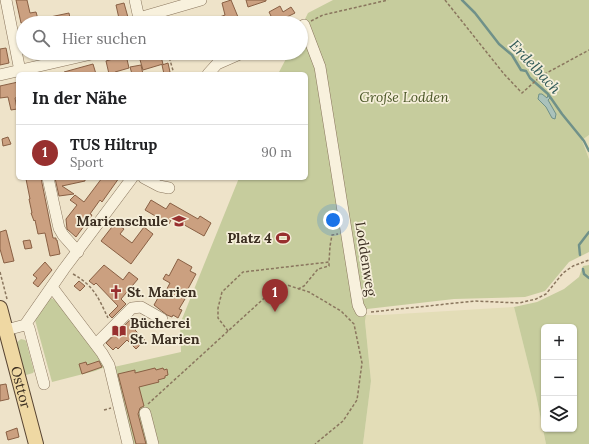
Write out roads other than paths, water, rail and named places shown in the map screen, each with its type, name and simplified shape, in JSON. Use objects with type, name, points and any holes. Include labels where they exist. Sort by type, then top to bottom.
[{"type":"main road","name":"Osttor","points":[[0,308],[33,443]]},
{"type":"street","points":[[6,0],[16,51]]},
{"type":"street","points":[[135,0],[138,16]]},
{"type":"street","points":[[151,16],[201,0]]},
{"type":"street","name":"Loddenweg","points":[[308,38],[320,67],[358,305],[361,311]]},
{"type":"street","points":[[18,60],[20,71]]},
{"type":"street","points":[[0,75],[20,71],[33,71],[72,60]]},
{"type":"street","points":[[210,72],[218,64],[227,60]]},
{"type":"street","points":[[48,180],[59,228],[63,235],[78,252]]},
{"type":"street","points":[[6,330],[25,325],[64,269],[131,180]]},
{"type":"street","points":[[148,180],[159,186],[169,188]]},
{"type":"street","points":[[52,286],[96,344],[109,365],[128,444]]},
{"type":"street","points":[[96,344],[132,308],[141,307],[162,319]]},
{"type":"street","points":[[25,325],[29,328],[44,384]]},
{"type":"street","points":[[146,409],[153,444]]},
{"type":"water","points":[[539,94],[542,94],[547,98],[548,95],[550,98],[548,100],[556,114],[555,119],[552,118],[546,107],[538,99]]},
{"type":"waterway","name":"Erdelbach","points":[[462,0],[475,13],[499,44],[512,55],[521,70],[526,71],[530,78],[548,94],[584,141],[589,151]]},
{"type":"waterway","name":"Erdelbach","points":[[580,255],[579,245],[589,232]]},
{"type":"waterway","name":"Erdelbach","points":[[583,269],[584,274],[589,278]]},
{"type":"place","name":"Marienschule","points":[[179,221]]},
{"type":"place","name":"Platz 4","points":[[283,238]]},
{"type":"place","name":"St. Marien","points":[[116,292]]},
{"type":"place","name":"TUS Hiltrup","points":[[275,312]]},
{"type":"place","name":"Bücherei St. Marien","points":[[119,331]]},
{"type":"park label","name":"Große Lodden","points":[[404,97]]}]
